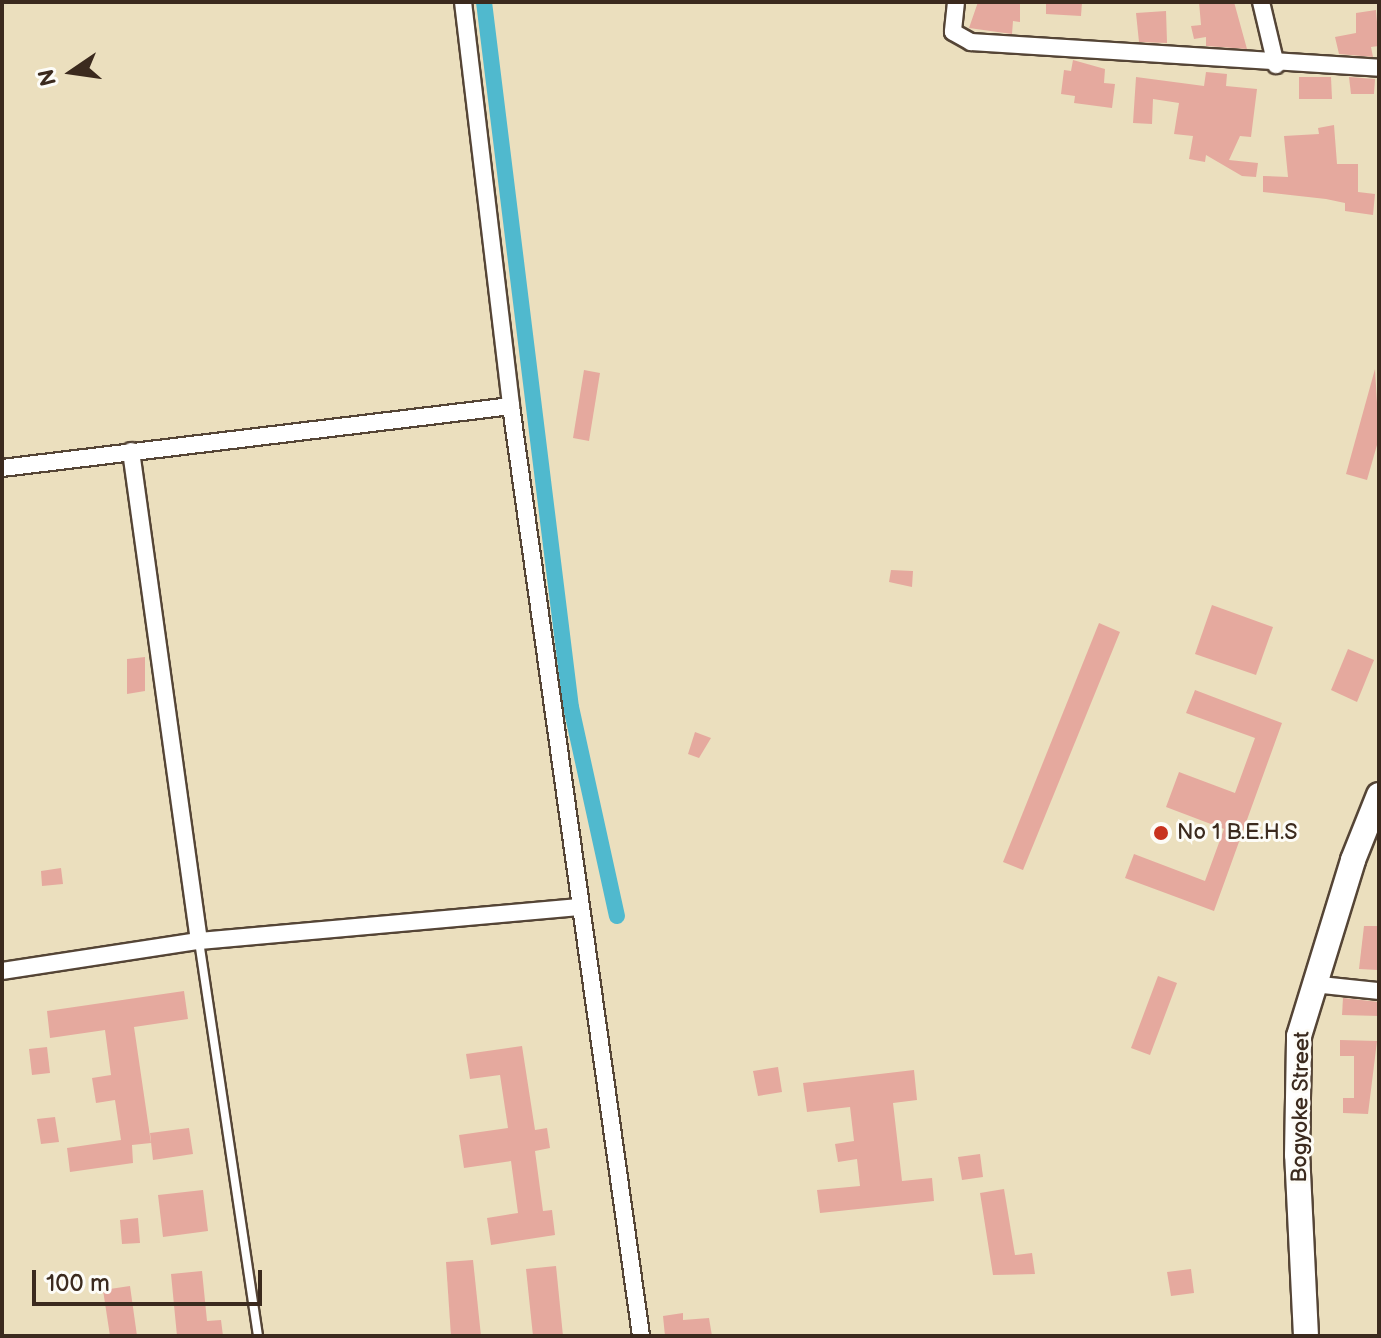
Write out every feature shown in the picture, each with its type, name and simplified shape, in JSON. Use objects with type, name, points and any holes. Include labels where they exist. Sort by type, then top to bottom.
[{"type":"main road","name":"Bogyoke Street","points":[[1306,1336],[1299,1036],[1312,984],[1379,795]]},
{"type":"street","points":[[463,2],[511,406],[641,1336]]},
{"type":"street","points":[[956,2],[953,32],[971,42],[1276,65],[1379,68]]},
{"type":"street","points":[[1261,2],[1276,65]]},
{"type":"street","points":[[2,468],[511,406]]},
{"type":"street","points":[[131,451],[199,941]]},
{"type":"street","points":[[2,971],[199,941],[579,907]]},
{"type":"street","points":[[1312,984],[1379,991]]},
{"type":"lane","points":[[199,941],[258,1336]]},
{"type":"building","points":[[978,2],[1020,2],[1020,22],[1013,21],[1012,34],[969,28]]},
{"type":"building","points":[[1046,2],[1082,2],[1081,16],[1046,14]]},
{"type":"building","points":[[1199,2],[1234,2],[1247,49],[1206,46],[1206,37],[1194,39],[1191,26],[1201,25]]},
{"type":"building","points":[[1376,10],[1379,46],[1371,47],[1373,57],[1339,54],[1335,37],[1356,33],[1356,13]]},
{"type":"building","points":[[1166,11],[1167,43],[1139,42],[1136,13]]},
{"type":"building","points":[[1073,60],[1105,69],[1104,83],[1115,84],[1112,108],[1074,103],[1075,96],[1061,94],[1064,70],[1071,71]]},
{"type":"building","points":[[1206,72],[1227,74],[1226,86],[1257,89],[1251,137],[1240,136],[1229,160],[1258,163],[1256,177],[1242,176],[1206,155],[1205,162],[1189,159],[1193,136],[1174,134],[1179,103],[1153,99],[1152,124],[1133,123],[1136,77],[1204,86]]},
{"type":"building","points":[[1299,77],[1331,77],[1332,99],[1299,99]]},
{"type":"building","points":[[1349,77],[1375,79],[1374,94],[1351,94]]},
{"type":"building","points":[[1334,125],[1337,164],[1358,164],[1358,192],[1375,194],[1373,215],[1345,211],[1345,203],[1326,199],[1263,192],[1263,176],[1288,177],[1284,136],[1319,134],[1318,128]]},
{"type":"building","points":[[1375,369],[1379,438],[1367,480],[1346,474]]},
{"type":"building","points":[[584,370],[600,373],[589,441],[573,438]]},
{"type":"building","points":[[891,570],[913,571],[912,587],[889,582]]},
{"type":"building","points":[[1212,605],[1273,627],[1256,675],[1195,654]]},
{"type":"building","points":[[1099,623],[1120,632],[1023,870],[1003,862]]},
{"type":"building","points":[[1348,649],[1374,660],[1357,702],[1331,690]]},
{"type":"building","points":[[145,657],[145,691],[127,694],[127,659]]},
{"type":"building","points":[[1195,690],[1282,723],[1214,911],[1125,878],[1134,854],[1205,881],[1224,829],[1166,807],[1179,772],[1235,793],[1255,738],[1186,713]]},
{"type":"building","points":[[695,732],[711,738],[699,758],[688,754]]},
{"type":"building","points":[[61,868],[63,884],[42,886],[41,871]]},
{"type":"building","points":[[1364,926],[1379,926],[1378,970],[1359,969]]},
{"type":"building","points":[[1158,976],[1177,983],[1150,1055],[1131,1048]]},
{"type":"building","points":[[184,991],[188,1019],[134,1027],[151,1143],[132,1145],[133,1163],[70,1172],[67,1148],[121,1140],[115,1100],[96,1103],[92,1078],[111,1075],[105,1030],[50,1038],[47,1011]]},
{"type":"building","points":[[1343,998],[1379,1002],[1379,1016],[1342,1015]]},
{"type":"building","points":[[1340,1040],[1377,1041],[1368,1114],[1343,1113],[1343,1098],[1354,1098],[1354,1056],[1340,1056]]},
{"type":"building","points":[[522,1046],[535,1130],[547,1128],[550,1148],[535,1151],[543,1211],[552,1210],[555,1235],[491,1245],[487,1218],[518,1213],[511,1161],[464,1168],[459,1135],[508,1128],[500,1075],[470,1079],[466,1054]]},
{"type":"building","points":[[47,1047],[50,1073],[32,1075],[29,1049]]},
{"type":"building","points":[[778,1067],[782,1092],[758,1096],[753,1071]]},
{"type":"building","points":[[914,1070],[917,1100],[893,1103],[902,1181],[932,1178],[934,1201],[820,1213],[817,1190],[860,1186],[857,1159],[838,1162],[835,1144],[854,1141],[850,1107],[807,1112],[803,1083]]},
{"type":"building","points":[[55,1117],[59,1142],[41,1144],[37,1119]]},
{"type":"building","points":[[189,1128],[193,1154],[153,1160],[150,1133]]},
{"type":"building","points":[[980,1154],[983,1177],[962,1180],[958,1157]]},
{"type":"building","points":[[1004,1189],[1015,1255],[1032,1253],[1035,1274],[993,1275],[980,1193]]},
{"type":"building","points":[[203,1190],[208,1231],[163,1237],[158,1195]]},
{"type":"building","points":[[138,1218],[140,1243],[122,1244],[120,1220]]},
{"type":"building","points":[[473,1260],[481,1336],[451,1336],[446,1262]]},
{"type":"building","points":[[556,1266],[563,1336],[533,1336],[526,1269]]},
{"type":"building","points":[[1191,1269],[1194,1293],[1171,1296],[1167,1272]]},
{"type":"building","points":[[202,1271],[207,1321],[221,1320],[223,1336],[177,1336],[171,1274]]},
{"type":"building","points":[[130,1286],[137,1336],[110,1336],[103,1290]]},
{"type":"building","points":[[683,1313],[683,1320],[709,1318],[712,1336],[665,1336],[663,1316]]},
{"type":"waterway","points":[[484,2],[571,707],[617,916]]},
{"type":"place","name":"No 1 B.E.H.S","points":[[1161,833]]}]
